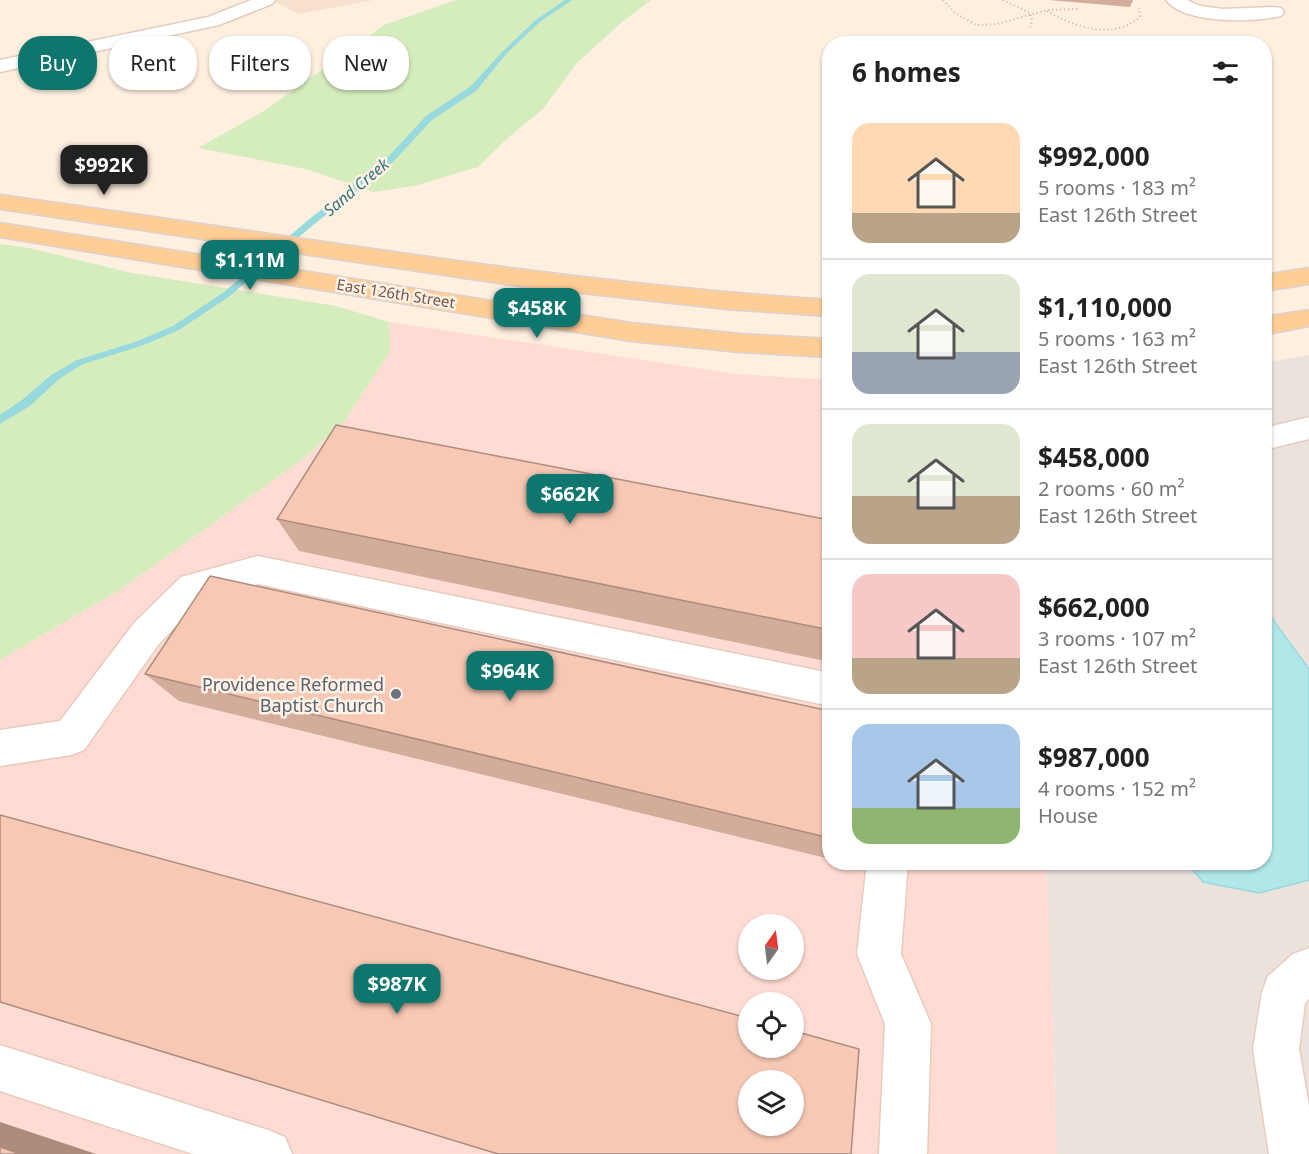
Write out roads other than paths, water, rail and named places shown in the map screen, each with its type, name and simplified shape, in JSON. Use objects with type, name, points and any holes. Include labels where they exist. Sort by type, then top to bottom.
[{"type":"main road","name":"East 126th Street","points":[[0,202],[609,290],[734,303],[822,308]]},
{"type":"main road","name":"East 126th Street","points":[[0,230],[631,332],[740,343],[822,348]]},
{"type":"main road","points":[[1272,282],[1309,276]]},
{"type":"main road","points":[[1272,325],[1309,318]]},
{"type":"street","points":[[0,66],[213,21],[266,0]]},
{"type":"street","points":[[1175,0],[1185,6],[1207,12],[1241,14],[1275,12]]},
{"type":"street","points":[[1272,437],[1309,428]]},
{"type":"street","points":[[0,748],[71,737],[146,634],[193,587],[258,570],[822,688]]},
{"type":"street","points":[[887,870],[879,954],[908,1024],[903,1154]]},
{"type":"street","points":[[1293,1154],[1276,1049],[1284,992],[1309,970]]},
{"type":"street","points":[[0,1068],[268,1154]]},
{"type":"water","points":[[1272,619],[1309,669],[1309,880],[1259,893],[1203,882],[1193,870],[1272,870]]},
{"type":"waterway","name":"Sand Creek","points":[[0,420],[26,403],[55,377],[80,362],[138,344],[176,328],[227,294],[310,223],[390,160],[429,118],[473,89],[505,52],[539,20],[569,0]]},
{"type":"place","name":"Providence Reformed Baptist Church","points":[[396,694]]}]
